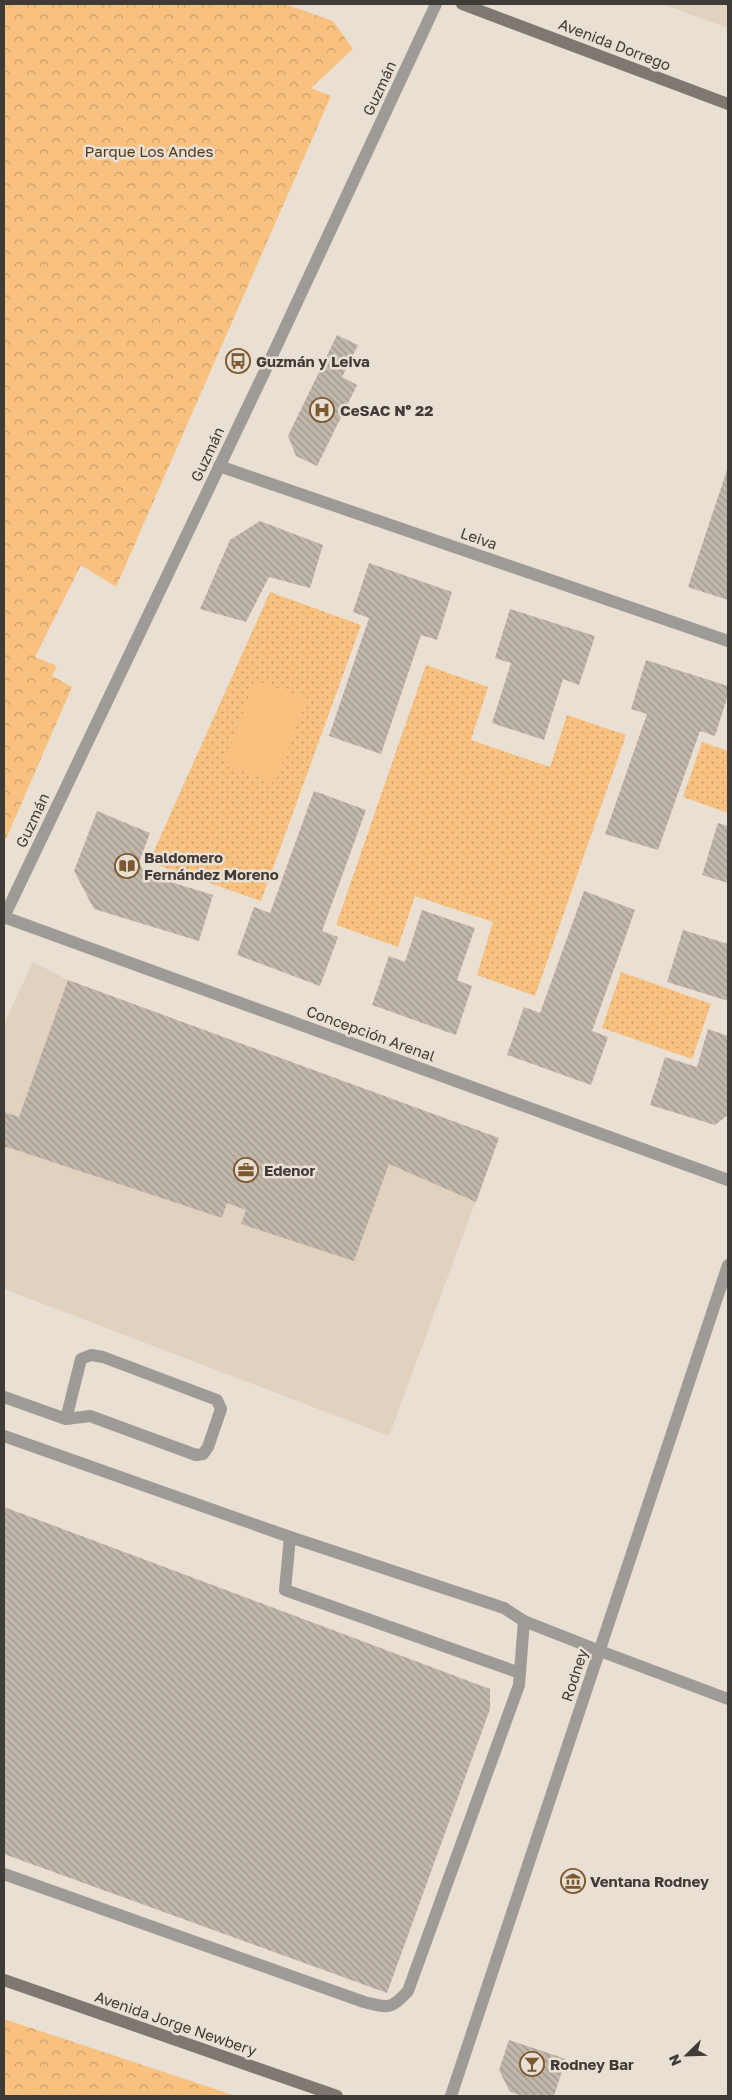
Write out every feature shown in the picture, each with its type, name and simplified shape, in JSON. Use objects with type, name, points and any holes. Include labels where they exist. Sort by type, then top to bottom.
[{"type":"main road","name":"Avenida Dorrego","points":[[462,4],[728,104]]},
{"type":"main road","name":"Avenida Jorge Newbery","points":[[4,1980],[337,2096]]},
{"type":"street","name":"Guzmán","points":[[4,917],[436,4]]},
{"type":"street","name":"Leiva","points":[[219,466],[728,641]]},
{"type":"street","name":"Concepción Arenal","points":[[4,917],[728,1180]]},
{"type":"street","name":"Rodney","points":[[451,2096],[728,1265]]},
{"type":"street","points":[[4,1397],[66,1419],[90,1416],[196,1455],[203,1454],[208,1447],[221,1409],[217,1400],[91,1355],[81,1359],[66,1419]]},
{"type":"street","points":[[4,1436],[290,1537],[504,1608],[524,1621],[728,1699]]},
{"type":"street","points":[[290,1537],[285,1590],[520,1673]]},
{"type":"street","points":[[4,1874],[364,2002],[383,2007],[396,2004],[408,1991],[518,1685],[524,1621]]},
{"type":"shaded area","points":[[662,4],[728,4],[728,28]]},
{"type":"shaded area","name":"Edenor","points":[[33,962],[68,980],[499,1138],[389,1436],[4,1289],[4,1024]]},
{"type":"green space","name":"Parque Los Andes","points":[[4,4],[285,4],[333,21],[353,49],[311,88],[331,96],[116,587],[81,565],[35,657],[57,666],[52,676],[72,687],[6,839],[4,838]]},
{"type":"green space","points":[[270,592],[361,625],[261,901],[149,862]]},
{"type":"green space","points":[[426,665],[488,687],[471,740],[550,767],[567,715],[626,735],[535,996],[477,975],[493,922],[415,896],[398,947],[336,925]]},
{"type":"green space","points":[[255,680],[306,699],[275,783],[224,764]]},
{"type":"green space","points":[[702,742],[728,751],[728,813],[683,797]]},
{"type":"green space","points":[[621,972],[711,1004],[692,1059],[602,1028]]},
{"type":"green space","points":[[4,2019],[236,2096],[4,2096]]},
{"type":"building","name":"CeSAC Nº 22","points":[[337,335],[358,345],[342,377],[357,385],[317,466],[296,456],[288,436]]},
{"type":"building","points":[[728,467],[728,600],[688,587]]},
{"type":"building","points":[[260,521],[323,545],[310,588],[269,577],[246,622],[200,609],[230,540]]},
{"type":"building","points":[[369,563],[452,592],[437,640],[421,635],[381,754],[329,736],[369,618],[353,612]]},
{"type":"building","points":[[510,609],[595,636],[579,685],[563,679],[544,740],[492,723],[511,663],[495,658]]},
{"type":"building","points":[[646,660],[728,686],[728,695],[715,736],[700,731],[658,850],[605,834],[647,714],[631,709]]},
{"type":"building","points":[[314,791],[366,810],[322,931],[338,937],[320,986],[237,955],[254,907],[270,913]]},
{"type":"building","points":[[97,811],[150,833],[139,862],[145,874],[213,895],[199,941],[94,909],[74,871]]},
{"type":"building","points":[[718,823],[728,826],[728,883],[702,875]]},
{"type":"building","points":[[584,891],[635,910],[592,1031],[608,1037],[591,1085],[507,1055],[524,1007],[540,1013]]},
{"type":"building","points":[[422,910],[475,928],[457,980],[472,986],[456,1035],[372,1005],[389,956],[405,962]]},
{"type":"building","points":[[683,930],[728,944],[728,1001],[667,982]]},
{"type":"building","points":[[68,980],[499,1138],[476,1202],[389,1164],[354,1261],[241,1224],[246,1210],[227,1203],[222,1218],[4,1146],[4,1112],[19,1117]]},
{"type":"building","points":[[708,1029],[728,1036],[728,1115],[715,1125],[650,1105],[665,1057],[697,1067]]},
{"type":"building","points":[[4,1507],[490,1689],[490,1709],[387,1993],[4,1854]]},
{"type":"building","name":"Rodney Bar","points":[[509,2040],[566,2059],[554,2096],[523,2096],[510,2092],[499,2070]]},
{"type":"place","name":"Guzmán y Leiva","points":[[238,361]]},
{"type":"place","name":"CeSAC Nº 22","points":[[322,410]]},
{"type":"place","name":"Baldomero Fernández Moreno","points":[[127,866]]},
{"type":"place","name":"Edenor","points":[[246,1170]]},
{"type":"place","name":"Ventana Rodney","points":[[573,1881]]},
{"type":"place","name":"Rodney Bar","points":[[532,2064]]}]
